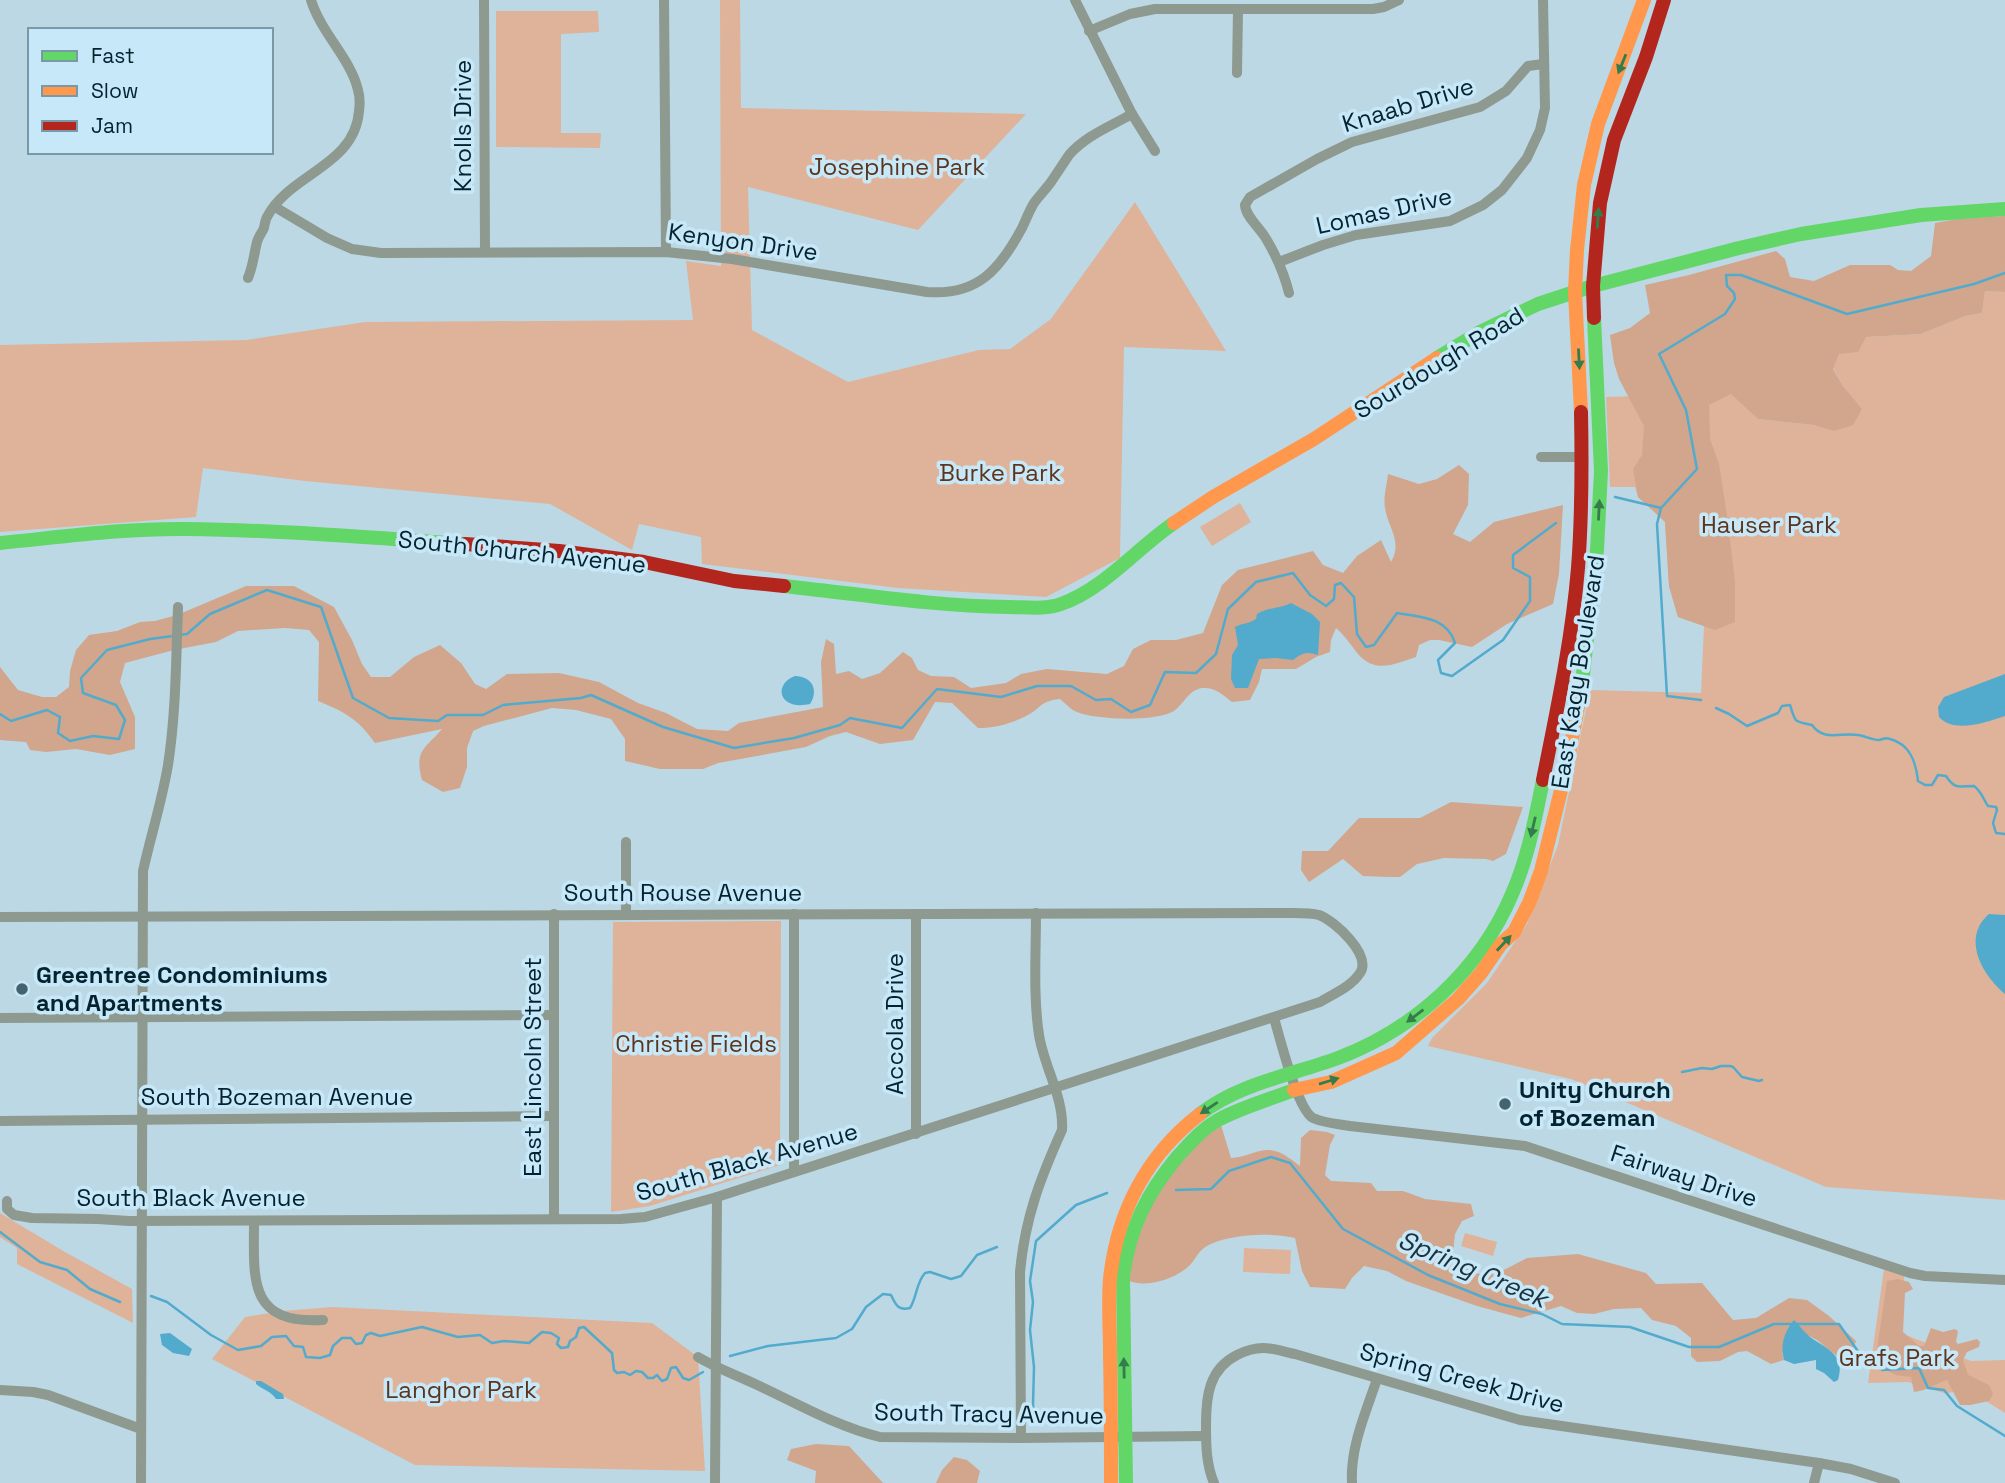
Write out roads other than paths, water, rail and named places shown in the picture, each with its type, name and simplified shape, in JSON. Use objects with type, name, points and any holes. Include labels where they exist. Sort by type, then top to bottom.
[{"type":"main road","name":"East Kagy Boulevard","points":[[1118,1437],[1110,1281],[1114,1248],[1132,1194],[1154,1160],[1171,1139],[1222,1099],[1243,1089],[1329,1063],[1362,1049],[1391,1034],[1422,1011],[1469,965],[1506,908],[1519,877],[1529,844],[1554,729],[1567,655],[1577,571],[1581,507],[1581,388],[1575,291],[1581,206],[1587,168],[1601,117],[1644,0]]},
{"type":"main road","name":"East Kagy Boulevard","points":[[1118,1437],[1126,1253],[1140,1212],[1159,1179],[1197,1135],[1217,1121],[1295,1090],[1331,1082],[1396,1053],[1458,999],[1514,932],[1529,903],[1541,871],[1566,771],[1589,630],[1597,550],[1601,458],[1593,286],[1600,203],[1614,140],[1646,57],[1664,0]]},
{"type":"main road","name":"Sourdough Road","points":[[1043,607],[1061,604],[1095,586],[1155,536],[1196,508],[1314,439],[1480,332],[1538,304],[1575,291],[1739,248],[1861,223],[1921,215],[2005,209]]},
{"type":"main road","name":"South Church Avenue","points":[[0,543],[185,529],[333,535],[570,552],[644,562],[741,582],[968,606],[1043,607]]},
{"type":"main road","points":[[1111,1483],[1118,1437]]},
{"type":"main road","points":[[1118,1437],[1126,1483]]},
{"type":"street","points":[[248,278],[254,262],[257,240],[267,218],[287,194],[344,148],[356,131],[359,118],[358,89],[310,0]]},
{"type":"street","name":"Knolls Drive","points":[[484,0],[485,252]]},
{"type":"street","points":[[664,0],[666,252]]},
{"type":"street","points":[[1075,0],[1132,114],[1155,151]]},
{"type":"street","points":[[1089,31],[1141,11],[1171,4],[1238,9],[1373,9],[1384,8],[1399,0]]},
{"type":"street","name":"Lomas Drive","points":[[1279,262],[1356,236],[1450,221],[1483,205],[1511,180],[1534,145],[1545,107],[1543,0]]},
{"type":"street","points":[[1237,73],[1238,9]]},
{"type":"street","name":"Knaab Drive","points":[[1279,262],[1248,215],[1245,205],[1250,197],[1352,142],[1480,107],[1506,91],[1528,66],[1543,64]]},
{"type":"street","name":"Kenyon Drive","points":[[275,207],[327,238],[352,249],[381,253],[666,252],[732,258],[943,293],[970,287],[984,279],[1004,259],[1034,204],[1070,154],[1087,139],[1132,114]]},
{"type":"street","points":[[1279,262],[1289,293]]},
{"type":"street","points":[[1541,457],[1581,457]]},
{"type":"street","points":[[141,1483],[143,871],[168,764],[178,607]]},
{"type":"street","points":[[626,842],[626,914]]},
{"type":"street","points":[[794,914],[794,1172]]},
{"type":"street","name":"Accola Drive","points":[[916,914],[916,1134]]},
{"type":"street","points":[[1021,1438],[1022,1250],[1034,1197],[1062,1130],[1063,1119],[1039,1033],[1036,914]]},
{"type":"street","name":"South Rouse Avenue","points":[[0,917],[1316,914],[1334,924],[1354,944]]},
{"type":"street","name":"East Lincoln Street","points":[[554,915],[554,1219]]},
{"type":"street","name":"South Black Avenue","points":[[7,1201],[7,1209],[13,1215],[32,1218],[142,1221],[645,1217],[916,1134],[1320,1002],[1363,971],[1363,961],[1354,944]]},
{"type":"street","points":[[0,1018],[554,1015]]},
{"type":"street","name":"Fairway Drive","points":[[1274,1018],[1295,1090],[1302,1107],[1311,1117],[1328,1122],[1525,1146],[1910,1273],[2005,1280]]},
{"type":"street","name":"South Bozeman Avenue","points":[[0,1121],[554,1116]]},
{"type":"street","points":[[715,1483],[717,1196]]},
{"type":"street","points":[[254,1221],[254,1275],[260,1297],[275,1313],[293,1320],[323,1320]]},
{"type":"street","name":"Spring Creek Drive","points":[[1206,1436],[1206,1403],[1214,1376],[1229,1359],[1249,1350],[1270,1349],[1520,1420],[1851,1468],[1895,1483]]},
{"type":"street","name":"South Tracy Avenue","points":[[698,1357],[715,1368],[857,1432],[880,1437],[1206,1436]]},
{"type":"street","points":[[1352,1483],[1358,1438],[1377,1379]]},
{"type":"street","points":[[0,1390],[48,1395],[141,1429]]},
{"type":"street","points":[[1206,1436],[1207,1459],[1214,1483]]},
{"type":"street","points":[[1814,1483],[1819,1463]]},
{"type":"water","points":[[1291,603],[1312,614],[1320,622],[1318,655],[1305,653],[1293,660],[1259,659],[1248,688],[1235,688],[1231,679],[1232,655],[1238,645],[1235,627],[1253,621],[1261,612]]},
{"type":"water","points":[[2005,674],[2005,716],[1962,726],[1945,722],[1939,717],[1938,707],[1944,697]]},
{"type":"water","points":[[795,676],[810,681],[814,694],[810,704],[791,704],[782,696],[784,685]]},
{"type":"water","points":[[1989,914],[2005,915],[2005,994],[1989,977],[1978,956],[1976,934]]},
{"type":"water","points":[[1794,1320],[1837,1359],[1840,1371],[1838,1380],[1834,1382],[1816,1369],[1816,1360],[1794,1364],[1784,1360],[1784,1339]]},
{"type":"water","points":[[170,1333],[192,1349],[189,1356],[173,1353],[162,1345],[160,1334]]},
{"type":"water","points":[[256,1381],[261,1381],[283,1394],[284,1399],[276,1399],[256,1384]]},
{"type":"waterway","points":[[1701,700],[1667,696],[1657,524],[1661,508],[1697,469],[1686,410],[1659,354],[1725,314],[1735,299],[1734,293],[1727,286],[1726,275],[1741,275],[1847,314],[1974,284],[2005,273]]},
{"type":"waterway","points":[[1615,497],[1661,508]]},
{"type":"waterway","points":[[180,635],[187,634],[210,614],[267,590],[321,607],[353,698],[389,718],[438,721],[447,715],[483,715],[503,705],[591,695],[663,727],[734,748],[794,738],[840,725],[850,718],[902,728],[937,689],[1001,697],[1037,686],[1071,686],[1096,700],[1111,699],[1131,712],[1150,705],[1165,672],[1196,673],[1216,654],[1228,609],[1256,582],[1293,573],[1310,595],[1326,606],[1334,599],[1335,585],[1341,583],[1354,597],[1357,634],[1366,647],[1374,645],[1397,613],[1423,617],[1439,623],[1451,634],[1455,643],[1438,660],[1441,673],[1452,676],[1503,640],[1530,601],[1530,577],[1513,568],[1513,555],[1556,523]]},
{"type":"waterway","points":[[0,714],[11,721],[47,710],[60,717],[58,733],[70,741],[93,736],[119,739],[125,720],[116,705],[83,693],[81,678],[107,650],[173,636]]},
{"type":"waterway","points":[[1716,708],[1747,726],[1778,713],[1782,706],[1790,705],[1796,721],[1812,725],[1827,735],[1852,734],[1876,740],[1887,738],[1897,741],[1911,755],[1918,781],[1932,785],[1938,775],[1946,776],[1961,787],[1974,786],[1988,806],[1996,807],[1993,823],[1996,833],[2005,834]]},
{"type":"waterway","points":[[1682,1072],[1730,1066],[1742,1077],[1762,1080]]},
{"type":"waterway","name":"Spring Creek","points":[[1176,1190],[1211,1189],[1229,1171],[1271,1157],[1290,1163],[1343,1229],[1428,1275],[1500,1304],[1542,1314],[1562,1324],[1630,1327],[1689,1347],[1719,1347],[1774,1324],[1839,1324],[1862,1357]]},
{"type":"waterway","points":[[1091,1420],[1036,1421],[1033,1405],[1034,1367],[1030,1330],[1033,1302],[1030,1281],[1036,1241],[1076,1205],[1107,1193]]},
{"type":"waterway","name":"Spring Creek","points":[[0,1232],[40,1262],[67,1270],[90,1289],[120,1302]]},
{"type":"waterway","name":"Spring Creek","points":[[730,1356],[768,1346],[836,1338],[852,1329],[866,1307],[883,1294],[891,1295],[900,1308],[910,1308],[925,1273],[951,1279],[961,1276],[977,1255],[997,1247]]},
{"type":"waterway","name":"Spring Creek","points":[[151,1296],[167,1302],[211,1335],[238,1350],[261,1346],[272,1337],[286,1336],[294,1346],[303,1347],[306,1357],[320,1358],[330,1355],[333,1346],[342,1338],[351,1338],[356,1344],[362,1343],[366,1335],[371,1333],[380,1336],[422,1327],[458,1337],[480,1335],[492,1343],[529,1343],[542,1332],[551,1333],[559,1338],[557,1344],[561,1348],[568,1347],[579,1328],[584,1327],[612,1353],[614,1370],[617,1373],[630,1375],[636,1371],[642,1372],[648,1378],[657,1375],[662,1381],[667,1379],[671,1368],[676,1367],[683,1378],[689,1380],[703,1372]]},
{"type":"waterway","name":"Spring Creek","points":[[1882,1370],[1919,1368],[1928,1388],[1944,1390],[1957,1406],[2005,1436]]},
{"type":"place","name":"Greentree Condominiums and Apartments","points":[[22,989]]},
{"type":"place","name":"Unity Church of Bozeman","points":[[1505,1104]]},
{"type":"park label","name":"Josephine Park","points":[[897,167]]},
{"type":"park label","name":"Burke Park","points":[[1000,473]]},
{"type":"park label","name":"Hauser Park","points":[[1769,525]]},
{"type":"park label","name":"Christie Fields","points":[[696,1044]]},
{"type":"park label","name":"Grafs Park","points":[[1897,1358]]},
{"type":"park label","name":"Langhor Park","points":[[461,1390]]}]
